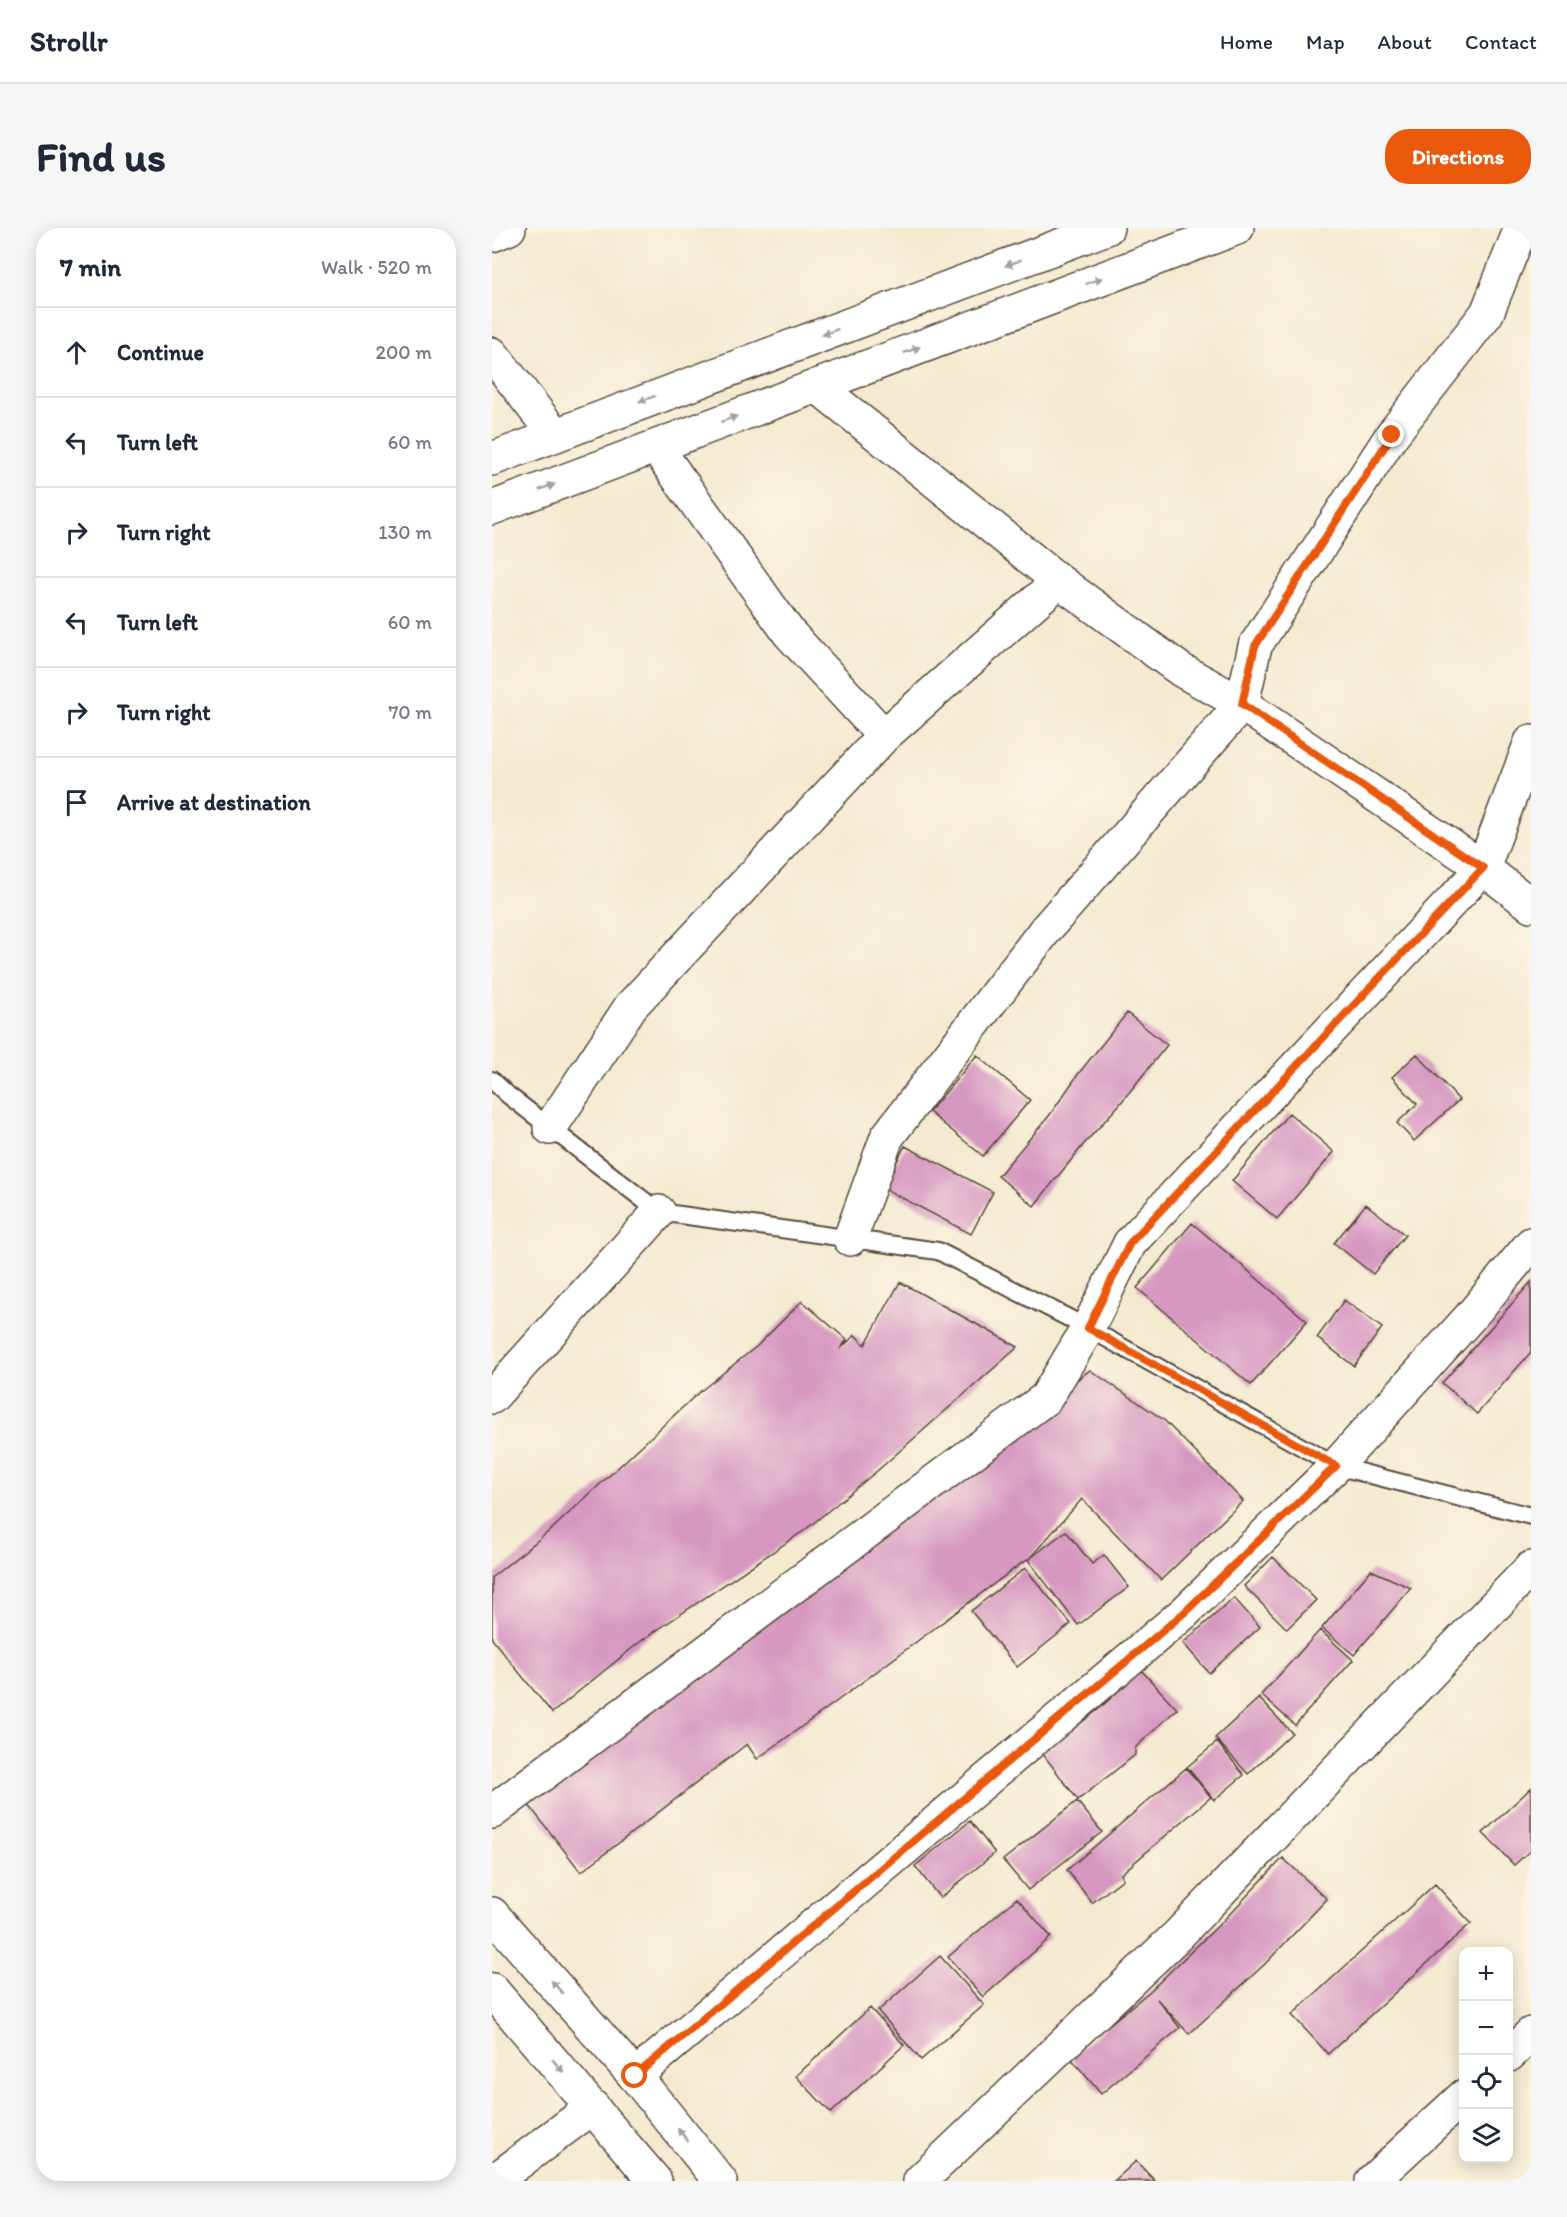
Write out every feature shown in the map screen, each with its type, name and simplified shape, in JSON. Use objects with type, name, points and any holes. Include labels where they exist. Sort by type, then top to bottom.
[{"type":"street","points":[[492,236],[509,228]]},
{"type":"street","points":[[492,459],[1107,228]]},
{"type":"street","points":[[492,508],[1237,228]]},
{"type":"street","points":[[850,1239],[886,1137],[1046,928],[1242,704],[1255,646],[1392,435],[1487,313],[1521,228]]},
{"type":"street","points":[[492,354],[555,435]]},
{"type":"street","points":[[816,386],[1059,581],[1181,669],[1242,704],[1483,868],[1531,905]]},
{"type":"street","points":[[656,447],[789,633],[884,736]]},
{"type":"street","points":[[550,1128],[631,1006],[884,736],[1059,581]]},
{"type":"street","points":[[492,1812],[1046,1398],[1088,1328],[1130,1243],[1483,868],[1531,742]]},
{"type":"street","points":[[492,1397],[659,1212]]},
{"type":"street","points":[[635,2076],[1185,1612],[1336,1466],[1471,1316],[1531,1244]]},
{"type":"street","points":[[920,2181],[1179,1934],[1531,1568]]},
{"type":"street","points":[[492,1914],[635,2076],[720,2181]]},
{"type":"street","points":[[492,1989],[655,2181]]},
{"type":"street","points":[[1513,2051],[1531,2034]]},
{"type":"street","points":[[1372,2181],[1459,2102]]},
{"type":"street","points":[[494,2181],[593,2107]]},
{"type":"lane","points":[[492,1080],[659,1212],[938,1251],[1088,1328],[1336,1466],[1531,1516]]},
{"type":"building","points":[[1127,1013],[1167,1045],[1034,1206],[998,1176],[1049,1116],[1079,1073]]},
{"type":"building","points":[[1417,1054],[1459,1100],[1414,1141],[1397,1123],[1417,1104],[1392,1077]]},
{"type":"building","points":[[977,1055],[1030,1100],[983,1156],[929,1112]]},
{"type":"building","points":[[1289,1113],[1334,1152],[1277,1219],[1232,1181]]},
{"type":"building","points":[[905,1146],[993,1192],[971,1234],[883,1188]]},
{"type":"building","points":[[1366,1204],[1405,1235],[1373,1274],[1334,1243]]},
{"type":"building","points":[[1192,1223],[1307,1321],[1251,1385],[1137,1288]]},
{"type":"building","points":[[900,1282],[1018,1347],[877,1471],[805,1530],[641,1641],[552,1713],[492,1639],[492,1577],[552,1529],[697,1394],[757,1346],[802,1301],[847,1340],[840,1349],[855,1335],[865,1345]]},
{"type":"building","points":[[1531,1282],[1531,1352],[1477,1414],[1442,1383]]},
{"type":"building","points":[[1344,1300],[1382,1328],[1354,1366],[1317,1338]]},
{"type":"building","points":[[1090,1370],[1164,1420],[1243,1501],[1161,1580],[1082,1499],[1028,1560],[757,1759],[747,1744],[581,1872],[524,1799],[956,1474]]},
{"type":"building","points":[[1066,1531],[1092,1564],[1104,1555],[1129,1587],[1078,1625],[1028,1560]]},
{"type":"building","points":[[1273,1557],[1316,1600],[1287,1629],[1244,1586]]},
{"type":"building","points":[[1025,1568],[1071,1624],[1017,1667],[971,1611]]},
{"type":"building","points":[[1371,1570],[1411,1588],[1354,1655],[1322,1628]]},
{"type":"building","points":[[1234,1598],[1260,1627],[1209,1673],[1183,1643]]},
{"type":"building","points":[[1320,1630],[1353,1660],[1295,1725],[1261,1695]]},
{"type":"building","points":[[1141,1670],[1177,1709],[1135,1748],[1135,1755],[1078,1800],[1042,1753],[1099,1709]]},
{"type":"building","points":[[1259,1698],[1292,1733],[1248,1774],[1215,1738]]},
{"type":"building","points":[[1217,1742],[1244,1775],[1214,1800],[1187,1767]]},
{"type":"building","points":[[1186,1768],[1211,1797],[1121,1874],[1123,1879],[1092,1903],[1067,1870]]},
{"type":"building","points":[[1531,1788],[1531,1850],[1514,1865],[1483,1833]]},
{"type":"building","points":[[1077,1801],[1102,1832],[1028,1890],[1003,1860]]},
{"type":"building","points":[[970,1821],[995,1853],[940,1898],[915,1866]]},
{"type":"building","points":[[1283,1858],[1327,1899],[1266,1963],[1189,2034],[1157,1999],[1180,2028],[1101,2094],[1070,2057],[1150,1991],[1223,1921]]},
{"type":"building","points":[[1435,1884],[1471,1923],[1328,2054],[1292,2015]]},
{"type":"building","points":[[1017,1898],[1051,1937],[983,1997],[948,1957]]},
{"type":"building","points":[[940,1956],[984,2005],[921,2060],[878,2011]]},
{"type":"building","points":[[870,2008],[904,2045],[831,2113],[796,2076]]},
{"type":"building","points":[[1136,2161],[1155,2181],[1114,2181]]},
{"type":"route","points":[[635,2076],[1185,1612],[1336,1466],[1088,1328],[1130,1243],[1483,868],[1242,704],[1255,646],[1392,435]]}]
